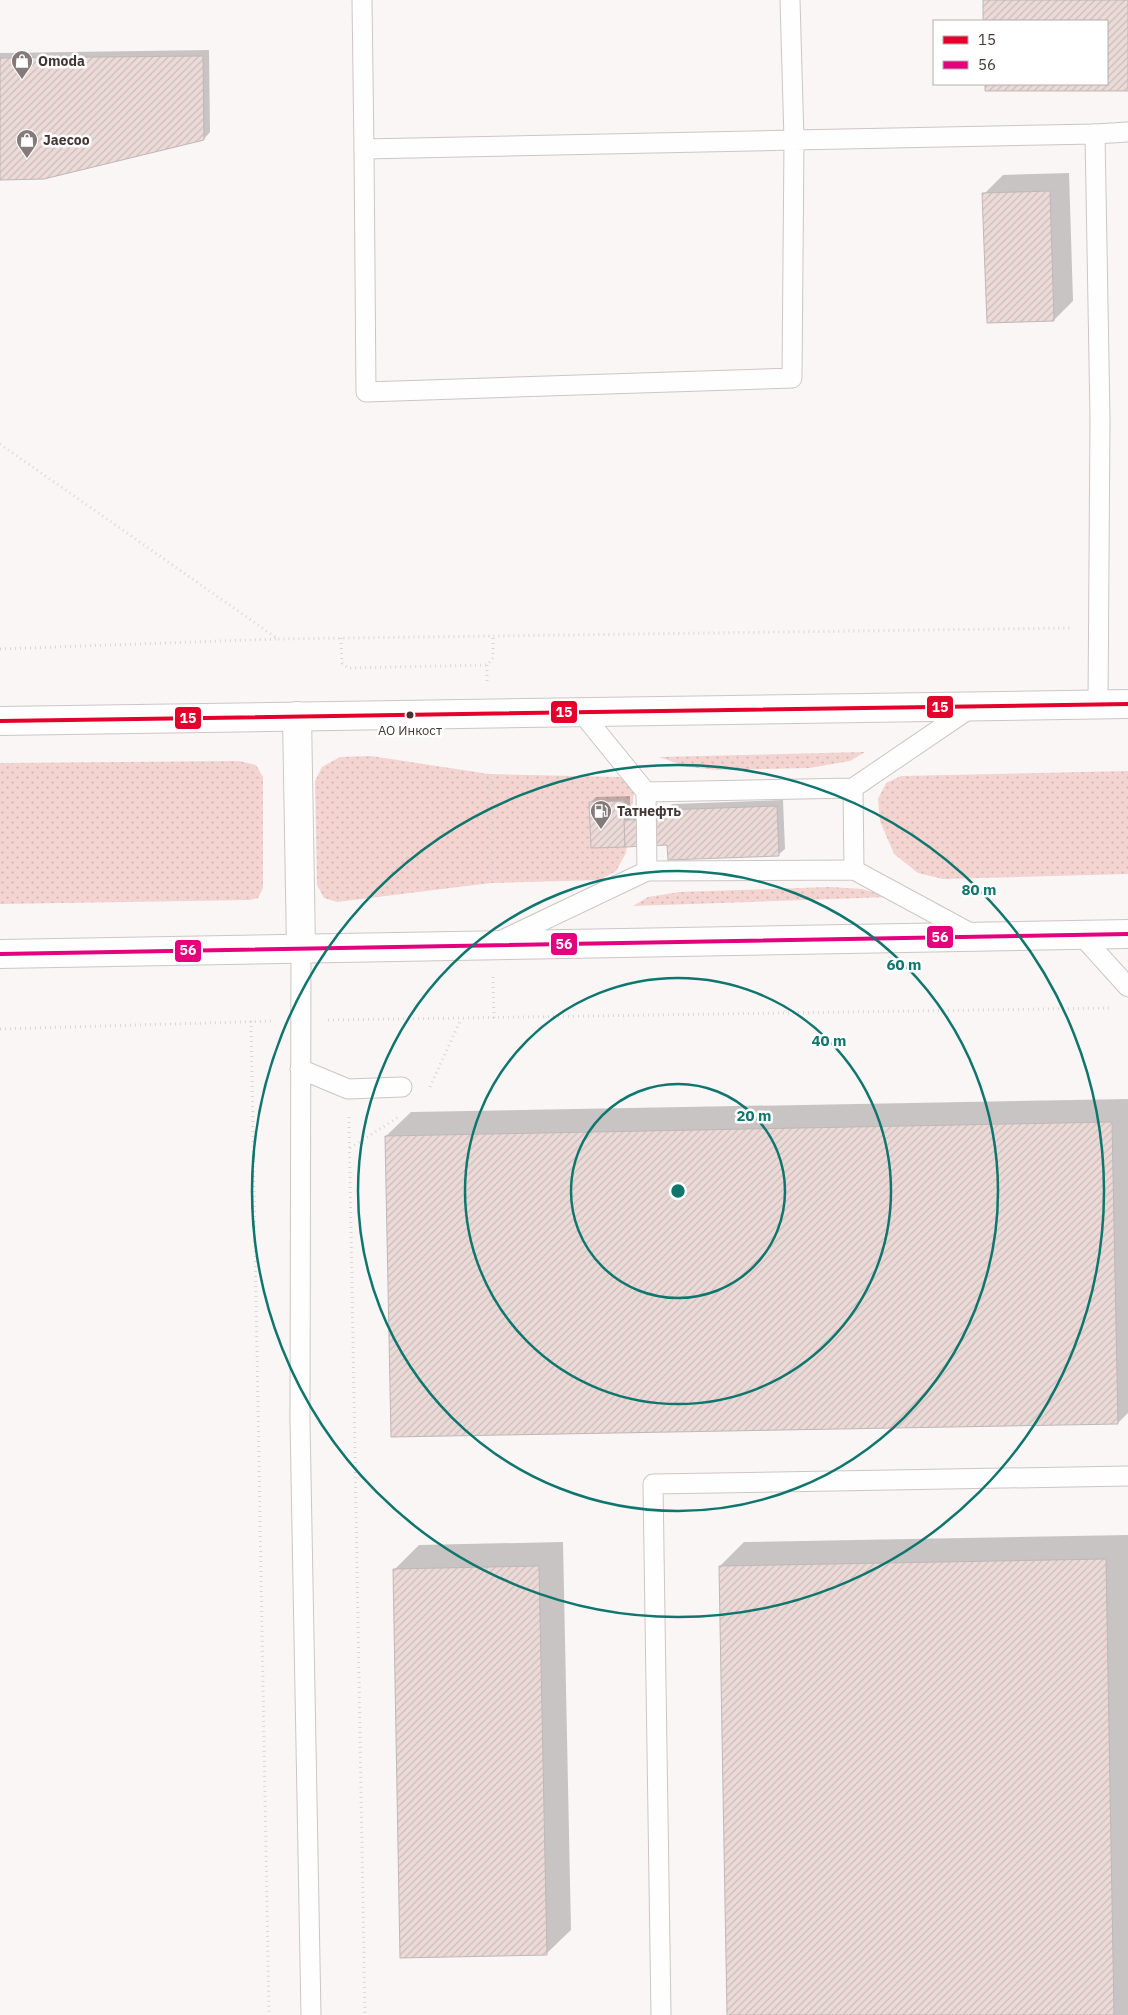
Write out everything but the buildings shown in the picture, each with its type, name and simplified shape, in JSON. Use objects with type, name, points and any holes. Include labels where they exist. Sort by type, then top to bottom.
[{"type":"main road","points":[[0,720],[1128,704]]},
{"type":"main road","points":[[297,716],[301,948]]},
{"type":"main road","points":[[0,954],[1128,934]]},
{"type":"lane","points":[[362,0],[366,392],[792,378],[794,140],[790,0]]},
{"type":"lane","points":[[364,149],[1128,132]]},
{"type":"lane","points":[[1095,134],[1100,418],[1098,705]]},
{"type":"lane","points":[[646,792],[854,788],[972,707]]},
{"type":"lane","points":[[581,712],[646,792],[647,871]]},
{"type":"lane","points":[[854,788],[854,870]]},
{"type":"lane","points":[[492,945],[647,871],[854,870],[977,936]]},
{"type":"lane","points":[[1081,935],[1128,987]]},
{"type":"lane","points":[[301,948],[300,1421],[311,2015]]},
{"type":"lane","points":[[300,1069],[348,1089],[402,1088]]},
{"type":"lane","points":[[661,2015],[653,1484],[1128,1476]]},
{"type":"path","points":[[0,444],[278,639]]},
{"type":"path","points":[[0,649],[278,639],[1076,628]]},
{"type":"path","points":[[487,681],[487,666],[493,658],[493,635]]},
{"type":"path","points":[[341,638],[342,663],[348,668],[487,666]]},
{"type":"path","points":[[489,774],[491,882]]},
{"type":"path","points":[[493,977],[494,1018]]},
{"type":"path","points":[[326,1020],[1110,1008]]},
{"type":"path","points":[[0,1029],[279,1021]]},
{"type":"path","points":[[250,1022],[269,2015]]},
{"type":"path","points":[[348,1089],[365,2015]]},
{"type":"shaded area","points":[[865,752],[850,761],[809,768],[718,770],[688,767],[659,757]]},
{"type":"shaded area","points":[[371,756],[489,774],[618,777],[629,780],[634,792],[626,853],[616,871],[600,880],[491,883],[337,902],[324,898],[317,885],[315,781],[322,767],[340,757]]},
{"type":"shaded area","points":[[239,761],[256,765],[263,777],[263,888],[258,898],[250,900],[0,904],[0,763]]},
{"type":"shaded area","points":[[1128,771],[1128,874],[943,879],[918,873],[894,854],[880,821],[878,799],[886,783],[901,776]]},
{"type":"shaded area","points":[[830,887],[862,889],[889,897],[633,906],[648,897],[679,892]]},
{"type":"transit line","name":"15","points":[[0,721],[1128,704]]},
{"type":"transit line","name":"56","points":[[0,954],[1128,934]]},
{"type":"place","name":"Omoda","points":[[22,80]]},
{"type":"place","name":"Jaecoo","points":[[27,159]]},
{"type":"place","name":"АО Инкост","points":[[410,715]]},
{"type":"place","name":"Татнефть","points":[[601,830]]}]
